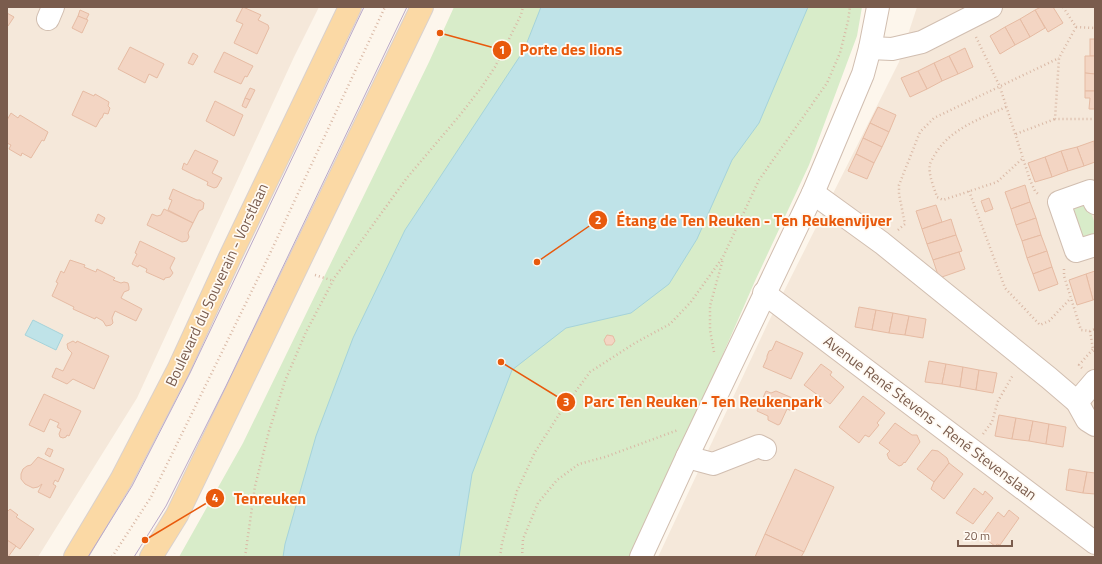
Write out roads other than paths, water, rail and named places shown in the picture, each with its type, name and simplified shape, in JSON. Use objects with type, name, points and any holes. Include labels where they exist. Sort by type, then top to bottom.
[{"type":"main road","name":"Boulevard du Souverain - Vorstlaan","points":[[74,557],[121,480],[179,368],[230,257],[350,7]]},
{"type":"main road","points":[[151,557],[177,515],[422,7]]},
{"type":"street","points":[[641,557],[686,457],[813,193],[863,74],[878,7]]},
{"type":"street","points":[[870,48],[892,49],[922,42],[991,7]]},
{"type":"street","points":[[1095,203],[1090,191],[1059,202],[1076,251],[1095,245]]},
{"type":"street","points":[[813,193],[882,243],[1024,357],[1077,402],[1087,420],[1095,426]]},
{"type":"street","name":"Avenue René Stevens - René Stevenslaan","points":[[764,293],[1095,543]]},
{"type":"street","points":[[1077,402],[1095,381]]},
{"type":"street","points":[[686,457],[713,464],[759,446],[765,449]]},
{"type":"water","points":[[541,7],[808,7],[759,123],[732,160],[697,239],[669,284],[631,313],[566,328],[512,370],[472,474],[459,557],[283,557],[285,544],[316,436],[353,338],[405,230],[524,50]]},
{"type":"water","points":[[33,320],[63,335],[56,350],[25,335]]},
{"type":"tram line","points":[[88,557],[132,486],[190,373],[364,7]]},
{"type":"tram line","points":[[134,557],[166,506],[226,386],[407,7]]},
{"type":"place","name":"Porte des lions","points":[[440,33]]},
{"type":"place","name":"Étang de Ten Reuken - Ten Reukenvijver","points":[[537,262]]},
{"type":"place","name":"Parc Ten Reuken - Ten Reukenpark","points":[[501,362]]},
{"type":"place","name":"Tenreuken","points":[[145,540]]}]
